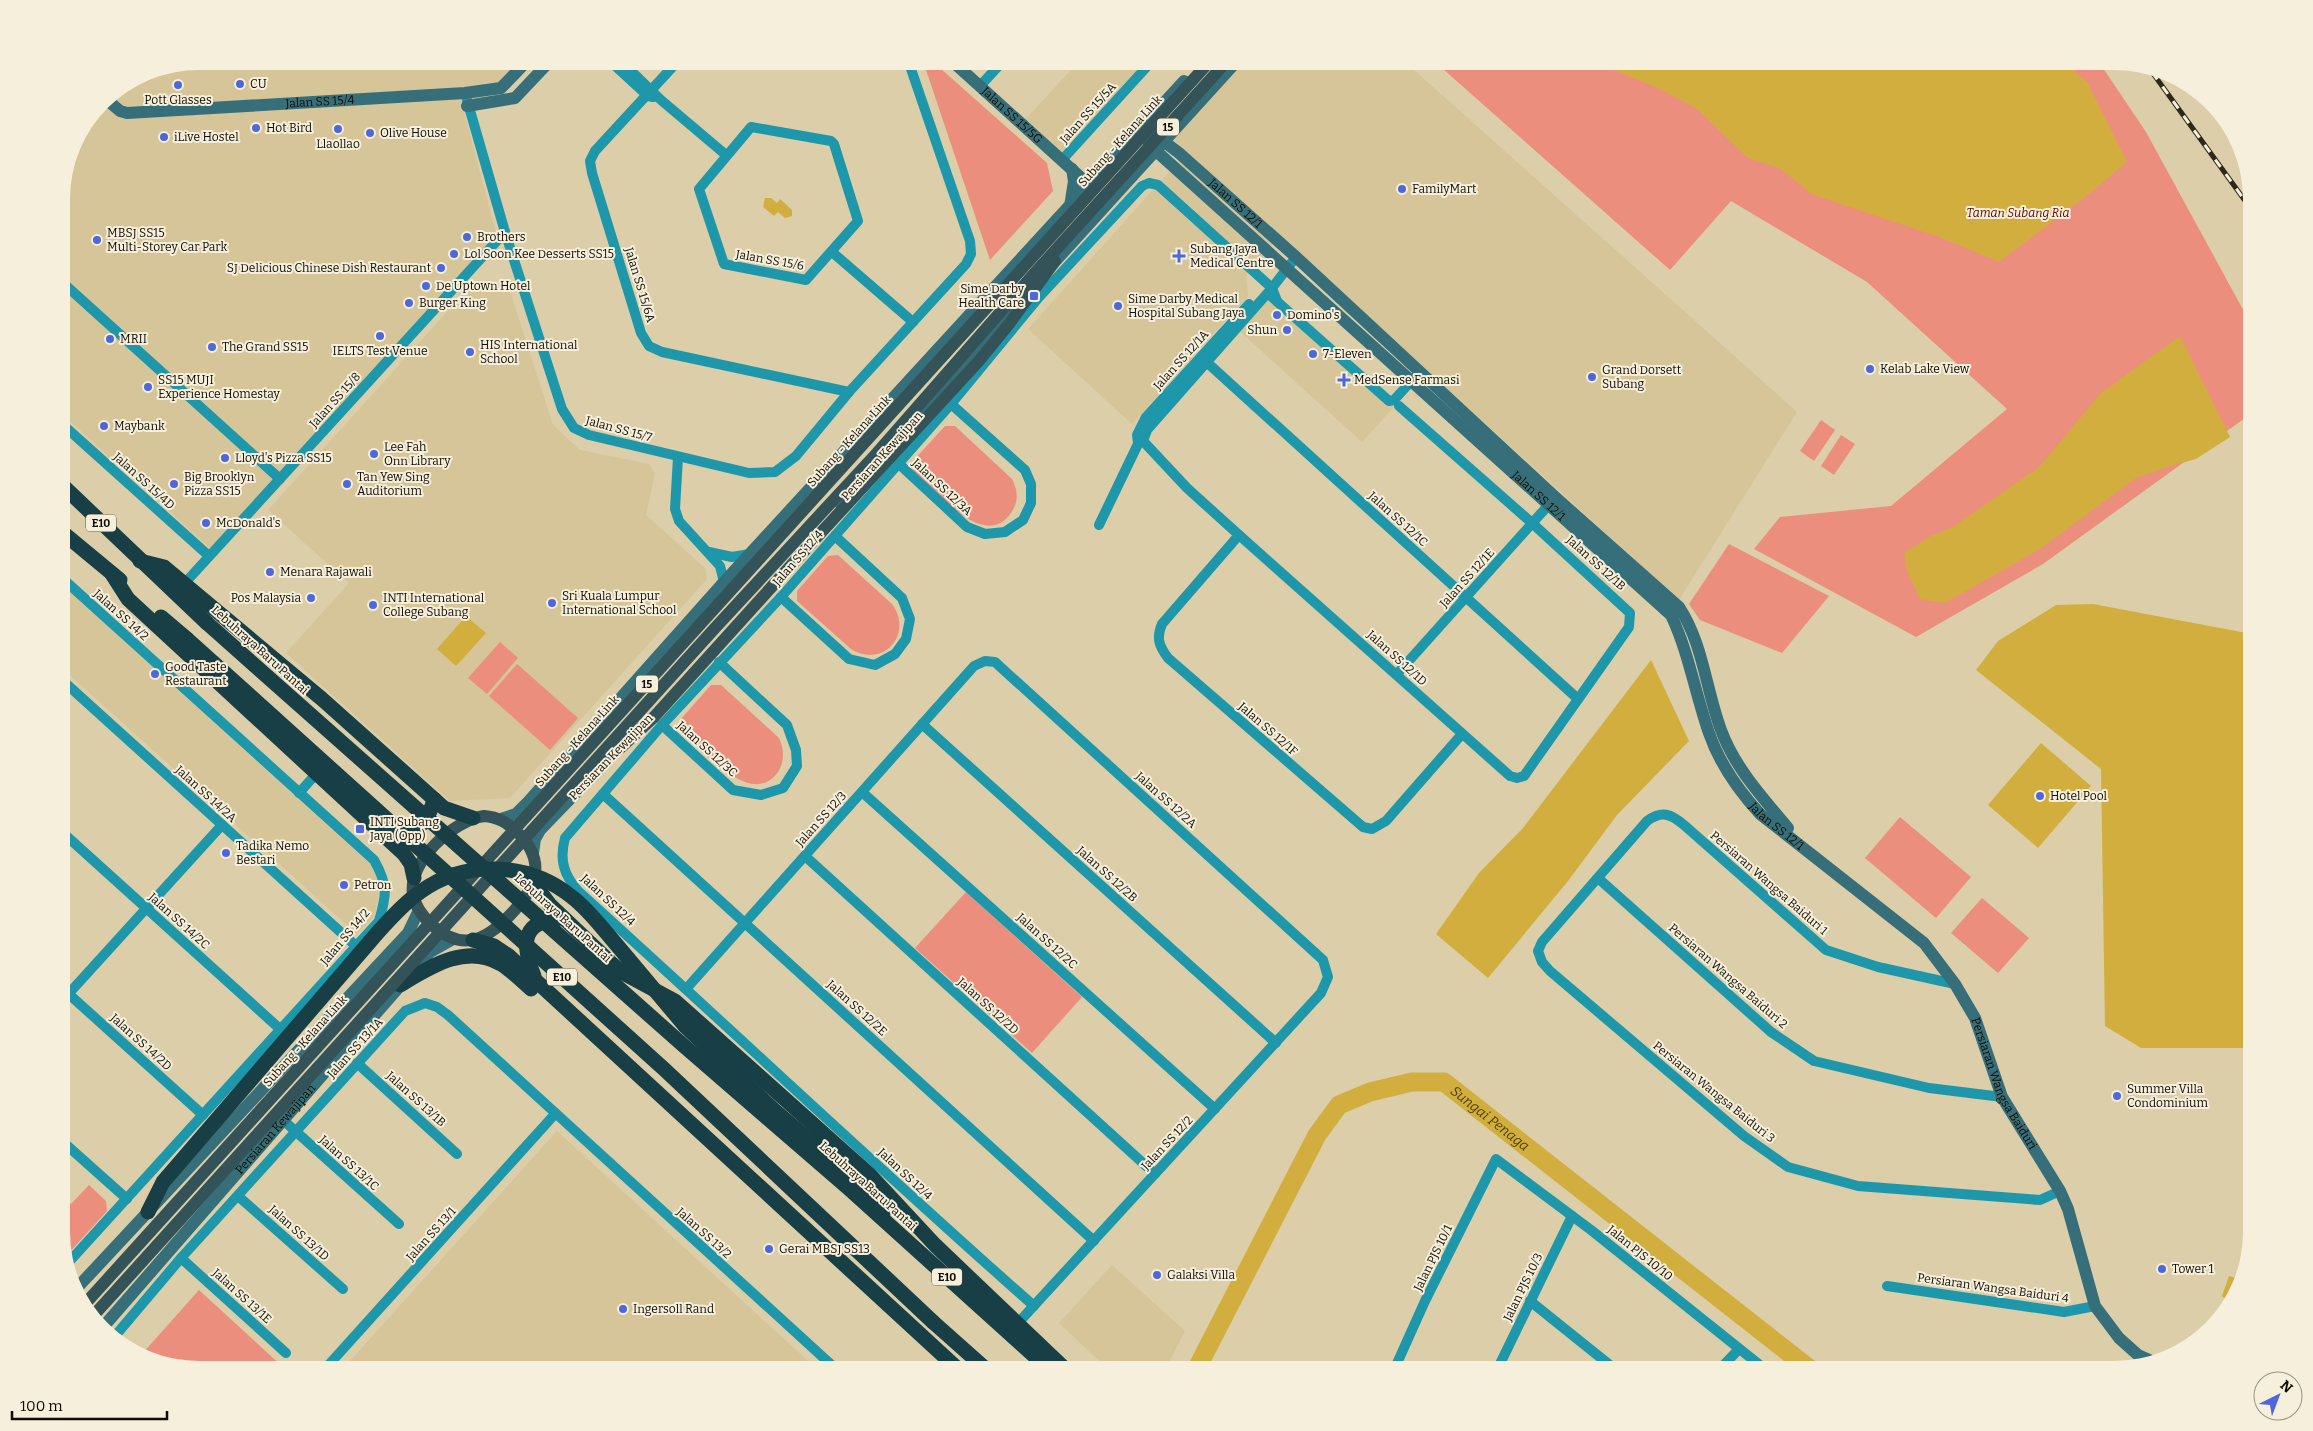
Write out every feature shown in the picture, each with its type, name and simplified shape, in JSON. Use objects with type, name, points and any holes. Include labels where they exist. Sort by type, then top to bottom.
[{"type":"highway","name":"Lebuhraya Baru Pantai","points":[[70,493],[140,562],[207,623],[845,1185],[1040,1361]]},
{"type":"highway","name":"E10","points":[[70,539],[187,639],[664,1069],[932,1322],[976,1361]]},
{"type":"highway","points":[[140,562],[164,567],[322,699],[444,808],[474,818]]},
{"type":"highway","points":[[112,574],[128,599],[395,846],[411,864],[414,878]]},
{"type":"highway","points":[[395,846],[418,828],[427,818],[434,799]]},
{"type":"highway","points":[[148,1212],[162,1182],[379,931],[420,891],[461,871],[488,868],[514,870],[530,875],[555,885],[572,896],[586,909],[685,1026],[775,1111],[921,1236],[935,1245]]},
{"type":"highway","points":[[535,879],[541,894],[566,921],[623,973],[675,1001],[870,1175],[935,1245],[1057,1361]]},
{"type":"highway","points":[[535,980],[526,955],[527,937],[531,930],[542,922],[566,921]]},
{"type":"highway","points":[[474,940],[494,946],[509,956],[948,1361]]},
{"type":"highway","points":[[400,986],[435,964],[457,956],[474,956],[501,964],[532,990],[558,1001]]},
{"type":"main road","name":"Jalan SS 15/4","points":[[466,100],[501,88],[518,70]]},
{"type":"main road","name":"Jalan SS 15/4","points":[[112,104],[120,111],[127,113],[515,98],[541,70]]},
{"type":"main road","name":"Jalan SS 15/5G","points":[[962,70],[1089,185]]},
{"type":"main road","points":[[1050,228],[1068,215],[1194,70]]},
{"type":"main road","name":"Subang - Kelana Link","points":[[89,1299],[1202,70]]},
{"type":"main road","name":"15","points":[[1108,192],[1219,70]]},
{"type":"main road","name":"Persiaran Kewajipan","points":[[533,853],[535,839],[540,830],[691,672],[1155,150],[1229,70]]},
{"type":"main road","points":[[1144,127],[1164,140]]},
{"type":"main road","points":[[501,819],[517,833],[533,853],[535,879],[527,895],[502,924],[484,938],[474,940],[453,939],[441,933],[419,910],[413,894],[414,878],[423,861],[444,836],[458,825],[474,818],[484,816],[501,819],[516,814],[724,582],[1144,127]]},
{"type":"main road","name":"Jalan SS 12/1","points":[[1144,127],[1146,141],[1177,170],[1287,268],[1415,376],[1552,501],[1679,607],[1690,625],[1722,732],[1748,781],[1801,844]]},
{"type":"main road","name":"Jalan SS 12/1","points":[[1164,140],[1296,257],[1415,376]]},
{"type":"main road","points":[[1139,168],[1156,162],[1177,170]]},
{"type":"main road","points":[[1067,164],[1074,181],[1070,207]]},
{"type":"main road","points":[[619,749],[654,717],[978,362],[1009,324],[1058,257],[1087,224],[1108,192]]},
{"type":"main road","name":"Subang - Kelana Link","points":[[98,1311],[708,636],[870,461],[1108,192]]},
{"type":"main road","name":"Persiaran Wangsa Baiduri","points":[[1801,844],[1924,943],[1955,984],[1974,1018],[2002,1097],[2060,1191],[2068,1209],[2095,1306],[2119,1338],[2138,1355],[2144,1358]]},
{"type":"main road","points":[[81,1283],[408,933],[419,910]]},
{"type":"main road","name":"Persiaran Kewajipan","points":[[107,1322],[430,952],[453,939]]},
{"type":"street","points":[[621,70],[726,156]]},
{"type":"street","points":[[629,70],[650,93]]},
{"type":"street","name":"Jalan SS 15/6A","points":[[670,70],[596,151],[590,161],[641,333],[649,346],[662,352],[849,392]]},
{"type":"street","points":[[832,252],[913,322],[966,264],[972,254],[970,241],[910,70]]},
{"type":"street","points":[[980,86],[995,70]]},
{"type":"street","name":"Jalan SS 15/5A","points":[[1067,164],[1145,70]]},
{"type":"street","name":"Jalan SS 15/7","points":[[466,100],[505,232],[562,409],[574,428],[589,435],[750,473],[775,472],[796,456],[849,392],[913,322]]},
{"type":"street","name":"Jalan SS 15/6","points":[[751,128],[831,141],[834,144],[858,221],[806,280],[724,264],[699,189],[726,156],[751,128]]},
{"type":"street","name":"Jalan SS 12/4","points":[[1034,1306],[912,1198],[568,880],[563,866],[562,851],[565,838],[662,725],[781,597],[951,404],[1039,297],[1133,194],[1149,183],[1158,185],[1269,287]]},
{"type":"street","name":"Jalan SS 15/8","points":[[184,584],[505,232]]},
{"type":"street","name":"Jalan SS 12/1A","points":[[1099,525],[1147,430],[1204,359],[1296,257]]},
{"type":"street","points":[[1269,287],[1277,301],[1389,401],[1394,400],[1415,376]]},
{"type":"street","points":[[70,289],[280,479]]},
{"type":"street","name":"Jalan SS 12/1C","points":[[1204,359],[1578,699]]},
{"type":"street","name":"Jalan SS 12/3A","points":[[898,462],[967,527],[985,534],[1006,532],[1023,520],[1031,503],[1031,484],[1025,470],[951,404]]},
{"type":"street","name":"Jalan SS 12/1B","points":[[1398,406],[1532,523],[1630,613],[1629,627],[1578,699]]},
{"type":"street","points":[[924,409],[937,420]]},
{"type":"street","name":"Jalan SS 15/4D","points":[[70,431],[209,556]]},
{"type":"street","name":"Jalan SS 12/1D","points":[[1140,443],[1167,474],[1187,488],[1510,776],[1517,778],[1524,776],[1578,699]]},
{"type":"street","points":[[678,457],[674,508],[679,521],[720,566],[724,582]]},
{"type":"street","name":"Jalan SS 12/1E","points":[[1397,674],[1552,501]]},
{"type":"street","points":[[781,597],[849,659],[875,665],[895,654],[906,638],[910,619],[902,598],[835,536]]},
{"type":"street","name":"Jalan SS 12/1F","points":[[1239,536],[1162,624],[1158,632],[1158,641],[1161,650],[1168,658],[1363,827],[1372,829],[1386,821],[1462,734]]},
{"type":"street","points":[[709,552],[732,557],[750,554]]},
{"type":"street","name":"Jalan SS 14/2","points":[[70,585],[374,860],[384,879],[386,898],[378,921],[72,1258]]},
{"type":"street","name":"Jalan SS 12/3C","points":[[662,725],[733,790],[761,795],[783,788],[797,766],[796,750],[787,726],[719,662]]},
{"type":"street","name":"Jalan SS 12/2A","points":[[974,666],[985,662],[996,662],[1323,960],[1328,977]]},
{"type":"street","name":"Jalan SS 12/3","points":[[686,989],[974,666]]},
{"type":"street","name":"Jalan SS 14/2A","points":[[70,687],[356,946]]},
{"type":"street","name":"Jalan SS 12/2B","points":[[922,724],[1276,1043]]},
{"type":"street","points":[[299,793],[316,774]]},
{"type":"street","name":"Jalan SS 12/2C","points":[[862,792],[1215,1109]]},
{"type":"street","name":"Jalan SS 12/2E","points":[[603,794],[1094,1240]]},
{"type":"street","name":"Persiaran Wangsa Baiduri 1","points":[[1599,879],[1647,821],[1655,815],[1665,813],[1684,825],[1826,950],[1878,967],[1955,984]]},
{"type":"street","points":[[70,988],[222,825]]},
{"type":"street","name":"Jalan SS 14/2C","points":[[70,839],[280,1030]]},
{"type":"street","name":"Jalan SS 12/2D","points":[[805,856],[1155,1174]]},
{"type":"street","name":"Persiaran Wangsa Baiduri 2","points":[[1599,879],[1771,1032],[1814,1061],[1928,1088],[2002,1097]]},
{"type":"street","name":"Persiaran Wangsa Baiduri 3","points":[[1599,879],[1542,942],[1538,951],[1542,962],[1744,1136],[1788,1167],[1858,1186],[2040,1200],[2060,1191]]},
{"type":"street","name":"Jalan SS 12/2","points":[[1018,1323],[1321,993],[1328,977]]},
{"type":"street","name":"Jalan SS 14/2D","points":[[70,999],[203,1115]]},
{"type":"street","name":"Jalan SS 13/1A","points":[[118,1332],[181,1258],[406,1011],[425,1003],[437,1007],[555,1114]]},
{"type":"street","name":"Jalan SS 13/1B","points":[[357,1063],[457,1154]]},
{"type":"street","name":"Jalan SS 13/1","points":[[332,1361],[555,1114]]},
{"type":"street","name":"Jalan SS 13/2","points":[[555,1114],[827,1361]]},
{"type":"street","name":"Jalan SS 13/1C","points":[[283,1120],[398,1224]]},
{"type":"street","points":[[70,1148],[127,1199]]},
{"type":"street","name":"Jalan PJS 10/10","points":[[1496,1159],[1572,1216],[1754,1361]]},
{"type":"street","name":"Jalan PJS 10/1","points":[[1398,1361],[1496,1159]]},
{"type":"street","name":"Jalan SS 13/1D","points":[[238,1196],[343,1289]]},
{"type":"street","name":"Jalan PJS 10/3","points":[[1501,1361],[1572,1216]]},
{"type":"street","name":"Jalan SS 13/1E","points":[[181,1258],[286,1352]]},
{"type":"street","name":"Persiaran Wangsa Baiduri 4","points":[[1887,1286],[2064,1312],[2095,1306]]},
{"type":"street","points":[[1530,1301],[1605,1361]]},
{"type":"street","points":[[1728,1361],[1739,1349]]},
{"type":"shaded area","points":[[191,70],[514,70],[500,85],[458,89],[498,240],[213,551],[70,421],[70,191],[74,166],[83,142],[92,127],[114,102],[127,92],[142,83],[174,72]]},
{"type":"shaded area","points":[[1071,70],[1139,70],[1063,154],[1025,120]]},
{"type":"shaded area","points":[[1233,70],[1414,70],[1797,412],[1679,600],[1280,236],[1246,275],[1248,296],[1132,424],[1028,329],[1186,153],[1173,140]]},
{"type":"shaded area","points":[[1615,70],[2073,70],[2087,82],[2127,162],[2094,190],[1999,262],[1942,238],[1814,195],[1779,168],[1748,158],[1697,109],[1660,89]]},
{"type":"shaded area","points":[[765,198],[771,198],[777,203],[780,199],[792,210],[792,216],[785,218],[778,212],[774,216],[763,207]]},
{"type":"shaded area","points":[[473,283],[510,291],[553,425],[580,450],[649,464],[655,473],[646,515],[706,569],[707,579],[510,798],[450,801],[286,653],[349,583],[268,510]]},
{"type":"shaded area","points":[[1268,294],[1394,407],[1362,442],[1236,328]]},
{"type":"shaded area","points":[[2180,336],[2230,437],[2196,459],[2136,478],[2040,549],[1945,603],[1920,599],[1907,571],[1904,553],[1931,536],[1953,527],[2039,467],[2101,393]]},
{"type":"shaded area","points":[[70,592],[370,864],[378,882],[379,897],[374,917],[357,934],[70,675]]},
{"type":"shaded area","points":[[2093,604],[2243,632],[2243,1048],[2141,1048],[2105,1026],[2101,769],[1976,670],[1998,641],[2056,605]]},
{"type":"shaded area","points":[[466,616],[486,633],[456,666],[437,649]]},
{"type":"shaded area","points":[[1651,660],[1689,741],[1617,815],[1568,881],[1488,978],[1436,934],[1479,873],[1523,828]]},
{"type":"shaded area","name":"Hotel Pool","points":[[2041,743],[2091,786],[2038,848],[1988,805]]},
{"type":"shaded area","points":[[557,1131],[808,1361],[350,1361]]},
{"type":"shaded area","points":[[1112,1265],[1185,1331],[1170,1361],[1099,1361],[1059,1323]]},
{"type":"shaded area","points":[[2229,1276],[2234,1278],[2226,1296],[2224,1298],[2222,1296]]},
{"type":"green space","points":[[926,70],[942,70],[1047,163],[1053,191],[990,260]]},
{"type":"green space","name":"Taman Subang Ria","points":[[1444,70],[2104,70],[2146,132],[2243,310],[2243,420],[2043,564],[1916,637],[1754,549],[1780,517],[1891,506],[2007,409],[1867,282],[1731,201],[1670,270]]},
{"type":"green space","points":[[1821,420],[1835,430],[1814,461],[1800,451]]},
{"type":"green space","points":[[945,426],[955,426],[1012,479],[1016,487],[1015,505],[1011,513],[1000,523],[987,526],[974,522],[960,514],[914,471],[913,461]]},
{"type":"green space","points":[[1841,435],[1855,444],[1834,475],[1821,466]]},
{"type":"green space","points":[[1729,544],[1829,596],[1782,653],[1700,620],[1689,604]]},
{"type":"green space","points":[[838,555],[892,604],[898,615],[897,637],[892,645],[884,651],[874,655],[863,654],[851,649],[797,601],[797,591],[828,556]]},
{"type":"green space","points":[[500,642],[518,658],[487,694],[468,678]]},
{"type":"green space","points":[[517,664],[578,718],[550,750],[489,696]]},
{"type":"green space","points":[[711,685],[721,685],[779,738],[783,751],[782,764],[778,772],[767,782],[754,784],[741,780],[727,772],[680,730],[680,720]]},
{"type":"green space","points":[[1900,817],[1971,877],[1936,918],[1865,858]]},
{"type":"green space","points":[[966,892],[1082,997],[1032,1053],[915,948]]},
{"type":"green space","points":[[1982,898],[2029,938],[1998,973],[1951,933]]},
{"type":"green space","points":[[89,1185],[106,1201],[107,1211],[71,1250],[70,1203]]},
{"type":"green space","points":[[199,1290],[276,1361],[182,1360],[166,1357],[146,1349]]},
{"type":"waterway","name":"Sungai Penaga","points":[[1201,1361],[1317,1135],[1339,1105],[1370,1092],[1412,1082],[1444,1082],[1800,1361]]},
{"type":"railway","points":[[2156,77],[2243,198]]},
{"type":"place","name":"CU","points":[[240,84]]},
{"type":"place","name":"Pott Glasses","points":[[178,85]]},
{"type":"place","name":"Hot Bird","points":[[256,128]]},
{"type":"place","name":"Llaollao","points":[[338,129]]},
{"type":"place","name":"Olive House","points":[[370,133]]},
{"type":"place","name":"iLive Hostel","points":[[164,137]]},
{"type":"place","name":"FamilyMart","points":[[1402,189]]},
{"type":"place","name":"Brothers","points":[[467,237]]},
{"type":"place","name":"MBSJ SS15 Multi-Storey Car Park","points":[[97,240]]},
{"type":"place","name":"Lol Soon Kee Desserts SS15","points":[[454,254]]},
{"type":"place","name":"Subang Jaya Medical Centre","points":[[1179,256]]},
{"type":"place","name":"SJ Delicious Chinese Dish Restaurant","points":[[441,268]]},
{"type":"place","name":"De Uptown Hotel","points":[[426,286]]},
{"type":"place","name":"Sime Darby Health Care","points":[[1034,296]]},
{"type":"place","name":"Burger King","points":[[409,303]]},
{"type":"place","name":"Sime Darby Medical Hospital Subang Jaya","points":[[1118,306]]},
{"type":"place","name":"Domino's","points":[[1277,315]]},
{"type":"place","name":"Shun","points":[[1287,330]]},
{"type":"place","name":"IELTS Test Venue","points":[[380,336]]},
{"type":"place","name":"MRII","points":[[110,339]]},
{"type":"place","name":"The Grand SS15","points":[[212,347]]},
{"type":"place","name":"HIS International School","points":[[470,352]]},
{"type":"place","name":"7-Eleven","points":[[1313,354]]},
{"type":"place","name":"Kelab Lake View","points":[[1870,369]]},
{"type":"place","name":"Grand Dorsett Subang","points":[[1592,377]]},
{"type":"place","name":"MedSense Farmasi","points":[[1344,380]]},
{"type":"place","name":"SS15 MUJI Experience Homestay","points":[[148,387]]},
{"type":"place","name":"Maybank","points":[[104,426]]},
{"type":"place","name":"Lee Fah Onn Library","points":[[374,454]]},
{"type":"place","name":"Lloyd's Pizza SS15","points":[[225,458]]},
{"type":"place","name":"Big Brooklyn Pizza SS15","points":[[174,484]]},
{"type":"place","name":"Tan Yew Sing Auditorium","points":[[347,484]]},
{"type":"place","name":"McDonald's","points":[[206,523]]},
{"type":"place","name":"Menara Rajawali","points":[[270,572]]},
{"type":"place","name":"Pos Malaysia","points":[[311,598]]},
{"type":"place","name":"Sri Kuala Lumpur International School","points":[[552,603]]},
{"type":"place","name":"INTI International College Subang","points":[[373,605]]},
{"type":"place","name":"Good Taste Restaurant","points":[[155,674]]},
{"type":"place","name":"Hotel Pool","points":[[2040,796]]},
{"type":"place","name":"INTI Subang Jaya (Opp)","points":[[360,829]]},
{"type":"place","name":"Tadika Nemo Bestari","points":[[226,853]]},
{"type":"place","name":"Petron","points":[[344,885]]},
{"type":"place","name":"Summer Villa Condominium","points":[[2117,1096]]},
{"type":"place","name":"Gerai MBSJ SS13","points":[[769,1249]]},
{"type":"place","name":"Tower 1","points":[[2162,1269]]},
{"type":"place","name":"Galaksi Villa","points":[[1157,1275]]},
{"type":"place","name":"Ingersoll Rand","points":[[623,1309]]}]
